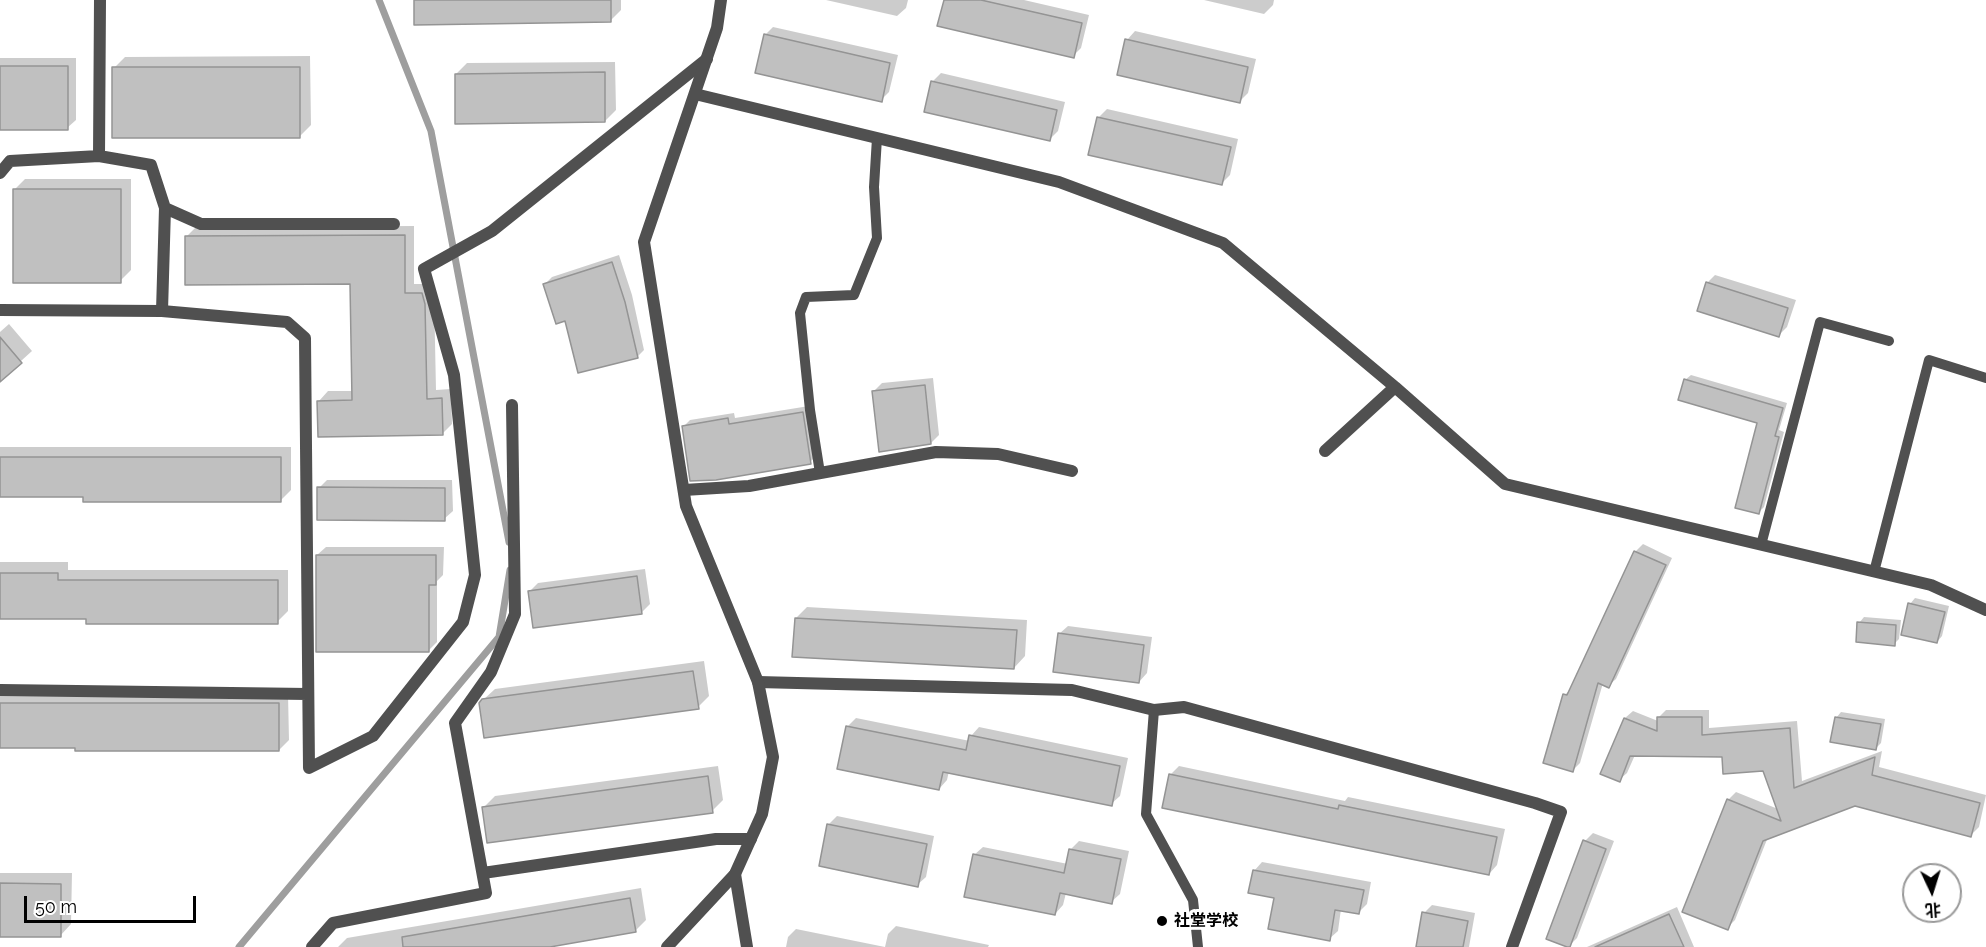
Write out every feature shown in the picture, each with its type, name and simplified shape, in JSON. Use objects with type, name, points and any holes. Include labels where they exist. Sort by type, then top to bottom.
[{"type":"street","points":[[99,156],[100,0]]},
{"type":"street","points":[[667,947],[735,874],[762,814],[773,758],[758,682],[686,506],[644,242],[717,28],[721,0]]},
{"type":"street","points":[[0,310],[162,311],[287,322],[305,338],[309,768],[373,736],[463,622],[475,575],[454,375],[424,269],[492,231],[707,59]]},
{"type":"street","points":[[694,94],[1059,182],[1223,243],[1395,387],[1505,484],[1930,585],[1986,610]]},
{"type":"street","points":[[0,173],[10,161],[99,156],[151,165],[165,207],[162,311]]},
{"type":"street","points":[[165,207],[201,224],[394,224]]},
{"type":"street","points":[[1325,451],[1395,387]]},
{"type":"street","points":[[312,947],[333,923],[486,893],[455,723],[492,672],[515,614],[512,405]]},
{"type":"street","points":[[684,490],[749,486],[936,452],[998,454],[1072,471]]},
{"type":"street","points":[[758,682],[1072,690],[1154,710],[1184,707],[1561,812],[1512,947]]},
{"type":"street","points":[[0,690],[308,694]]},
{"type":"street","points":[[483,873],[716,839],[751,839]]},
{"type":"street","points":[[735,874],[747,947]]},
{"type":"lane","points":[[820,472],[810,410],[800,313],[806,297],[854,295],[877,238],[874,187],[877,138]]},
{"type":"lane","points":[[1761,545],[1820,322],[1889,341]]},
{"type":"lane","points":[[1874,572],[1929,360],[1986,378]]},
{"type":"lane","points":[[1154,710],[1146,814],[1193,900],[1198,947]]},
{"type":"building","points":[[414,0],[611,0],[611,22],[414,25]]},
{"type":"building","points":[[944,0],[981,0],[1082,23],[1074,58],[937,26]]},
{"type":"building","points":[[764,34],[890,63],[882,102],[755,73]]},
{"type":"building","points":[[1125,39],[1248,67],[1240,103],[1117,75]]},
{"type":"building","points":[[0,66],[68,66],[68,130],[0,130]]},
{"type":"building","points":[[112,67],[300,67],[300,138],[112,138]]},
{"type":"building","points":[[605,72],[605,122],[455,124],[455,74]]},
{"type":"building","points":[[931,81],[1057,110],[1050,141],[924,112]]},
{"type":"building","points":[[1097,117],[1231,147],[1222,185],[1088,155]]},
{"type":"building","points":[[13,189],[121,189],[121,283],[13,283]]},
{"type":"building","points":[[405,235],[405,293],[422,293],[425,304],[427,399],[442,398],[443,435],[318,437],[317,401],[352,400],[350,284],[185,285],[185,236]]},
{"type":"building","points":[[612,262],[625,302],[638,358],[578,373],[565,321],[556,324],[543,284]]},
{"type":"building","points":[[1706,282],[1788,308],[1779,337],[1697,311]]},
{"type":"building","points":[[0,337],[22,363],[0,382]]},
{"type":"building","points":[[1684,379],[1783,408],[1775,436],[1779,437],[1759,514],[1735,508],[1757,423],[1678,400]]},
{"type":"building","points":[[925,385],[931,444],[879,452],[872,391]]},
{"type":"building","points":[[803,412],[811,464],[716,480],[690,481],[682,426],[728,418],[729,424]]},
{"type":"building","points":[[0,457],[281,457],[281,502],[83,502],[83,497],[0,497]]},
{"type":"building","points":[[317,487],[445,488],[445,521],[317,520]]},
{"type":"building","points":[[1634,551],[1666,565],[1609,688],[1598,683],[1573,772],[1543,763],[1563,694],[1567,695]]},
{"type":"building","points":[[316,555],[436,555],[436,585],[429,585],[429,652],[316,652]]},
{"type":"building","points":[[0,573],[58,573],[58,580],[278,580],[278,624],[86,624],[86,619],[0,619]]},
{"type":"building","points":[[637,576],[642,614],[533,628],[528,591]]},
{"type":"building","points":[[1908,603],[1945,612],[1937,643],[1901,635]]},
{"type":"building","points":[[795,618],[1017,630],[1014,669],[792,657]]},
{"type":"building","points":[[1857,622],[1896,625],[1895,646],[1856,642]]},
{"type":"building","points":[[1058,633],[1144,645],[1139,683],[1053,672]]},
{"type":"building","points":[[693,671],[699,709],[484,738],[479,703],[482,699]]},
{"type":"building","points":[[0,703],[279,703],[279,751],[75,751],[75,748],[0,748]]},
{"type":"building","points":[[1657,717],[1702,717],[1702,735],[1790,728],[1794,788],[1875,757],[1872,775],[1980,803],[1971,837],[1855,806],[1763,841],[1728,930],[1682,912],[1727,799],[1781,821],[1763,771],[1723,774],[1722,757],[1630,756],[1620,782],[1600,774],[1624,718],[1657,731]]},
{"type":"building","points":[[1835,717],[1881,724],[1876,750],[1830,742]]},
{"type":"building","points":[[846,726],[966,750],[969,735],[1120,766],[1112,806],[943,772],[939,790],[837,769]]},
{"type":"building","points":[[1169,774],[1338,809],[1339,805],[1497,837],[1489,875],[1162,808]]},
{"type":"building","points":[[708,776],[713,813],[487,843],[482,807]]},
{"type":"building","points":[[827,824],[927,844],[918,887],[819,866]]},
{"type":"building","points":[[1583,840],[1606,849],[1570,947],[1567,947],[1546,939]]},
{"type":"building","points":[[1069,849],[1121,859],[1112,904],[1060,893],[1055,915],[964,897],[973,854],[1064,873]]},
{"type":"building","points":[[1253,870],[1364,890],[1359,914],[1335,910],[1330,941],[1268,929],[1274,898],[1248,893]]},
{"type":"building","points":[[0,883],[61,884],[61,937],[0,937]]},
{"type":"building","points":[[630,898],[636,932],[550,947],[403,947],[402,937]]},
{"type":"building","points":[[1422,912],[1468,921],[1463,947],[1416,947]]},
{"type":"building","points":[[1669,914],[1684,947],[1595,947]]},
{"type":"waterway","points":[[379,0],[431,131],[509,542]]},
{"type":"waterway","points":[[239,947],[499,637],[510,570]]},
{"type":"place","name":"社堂学校","points":[[1162,921]]}]
